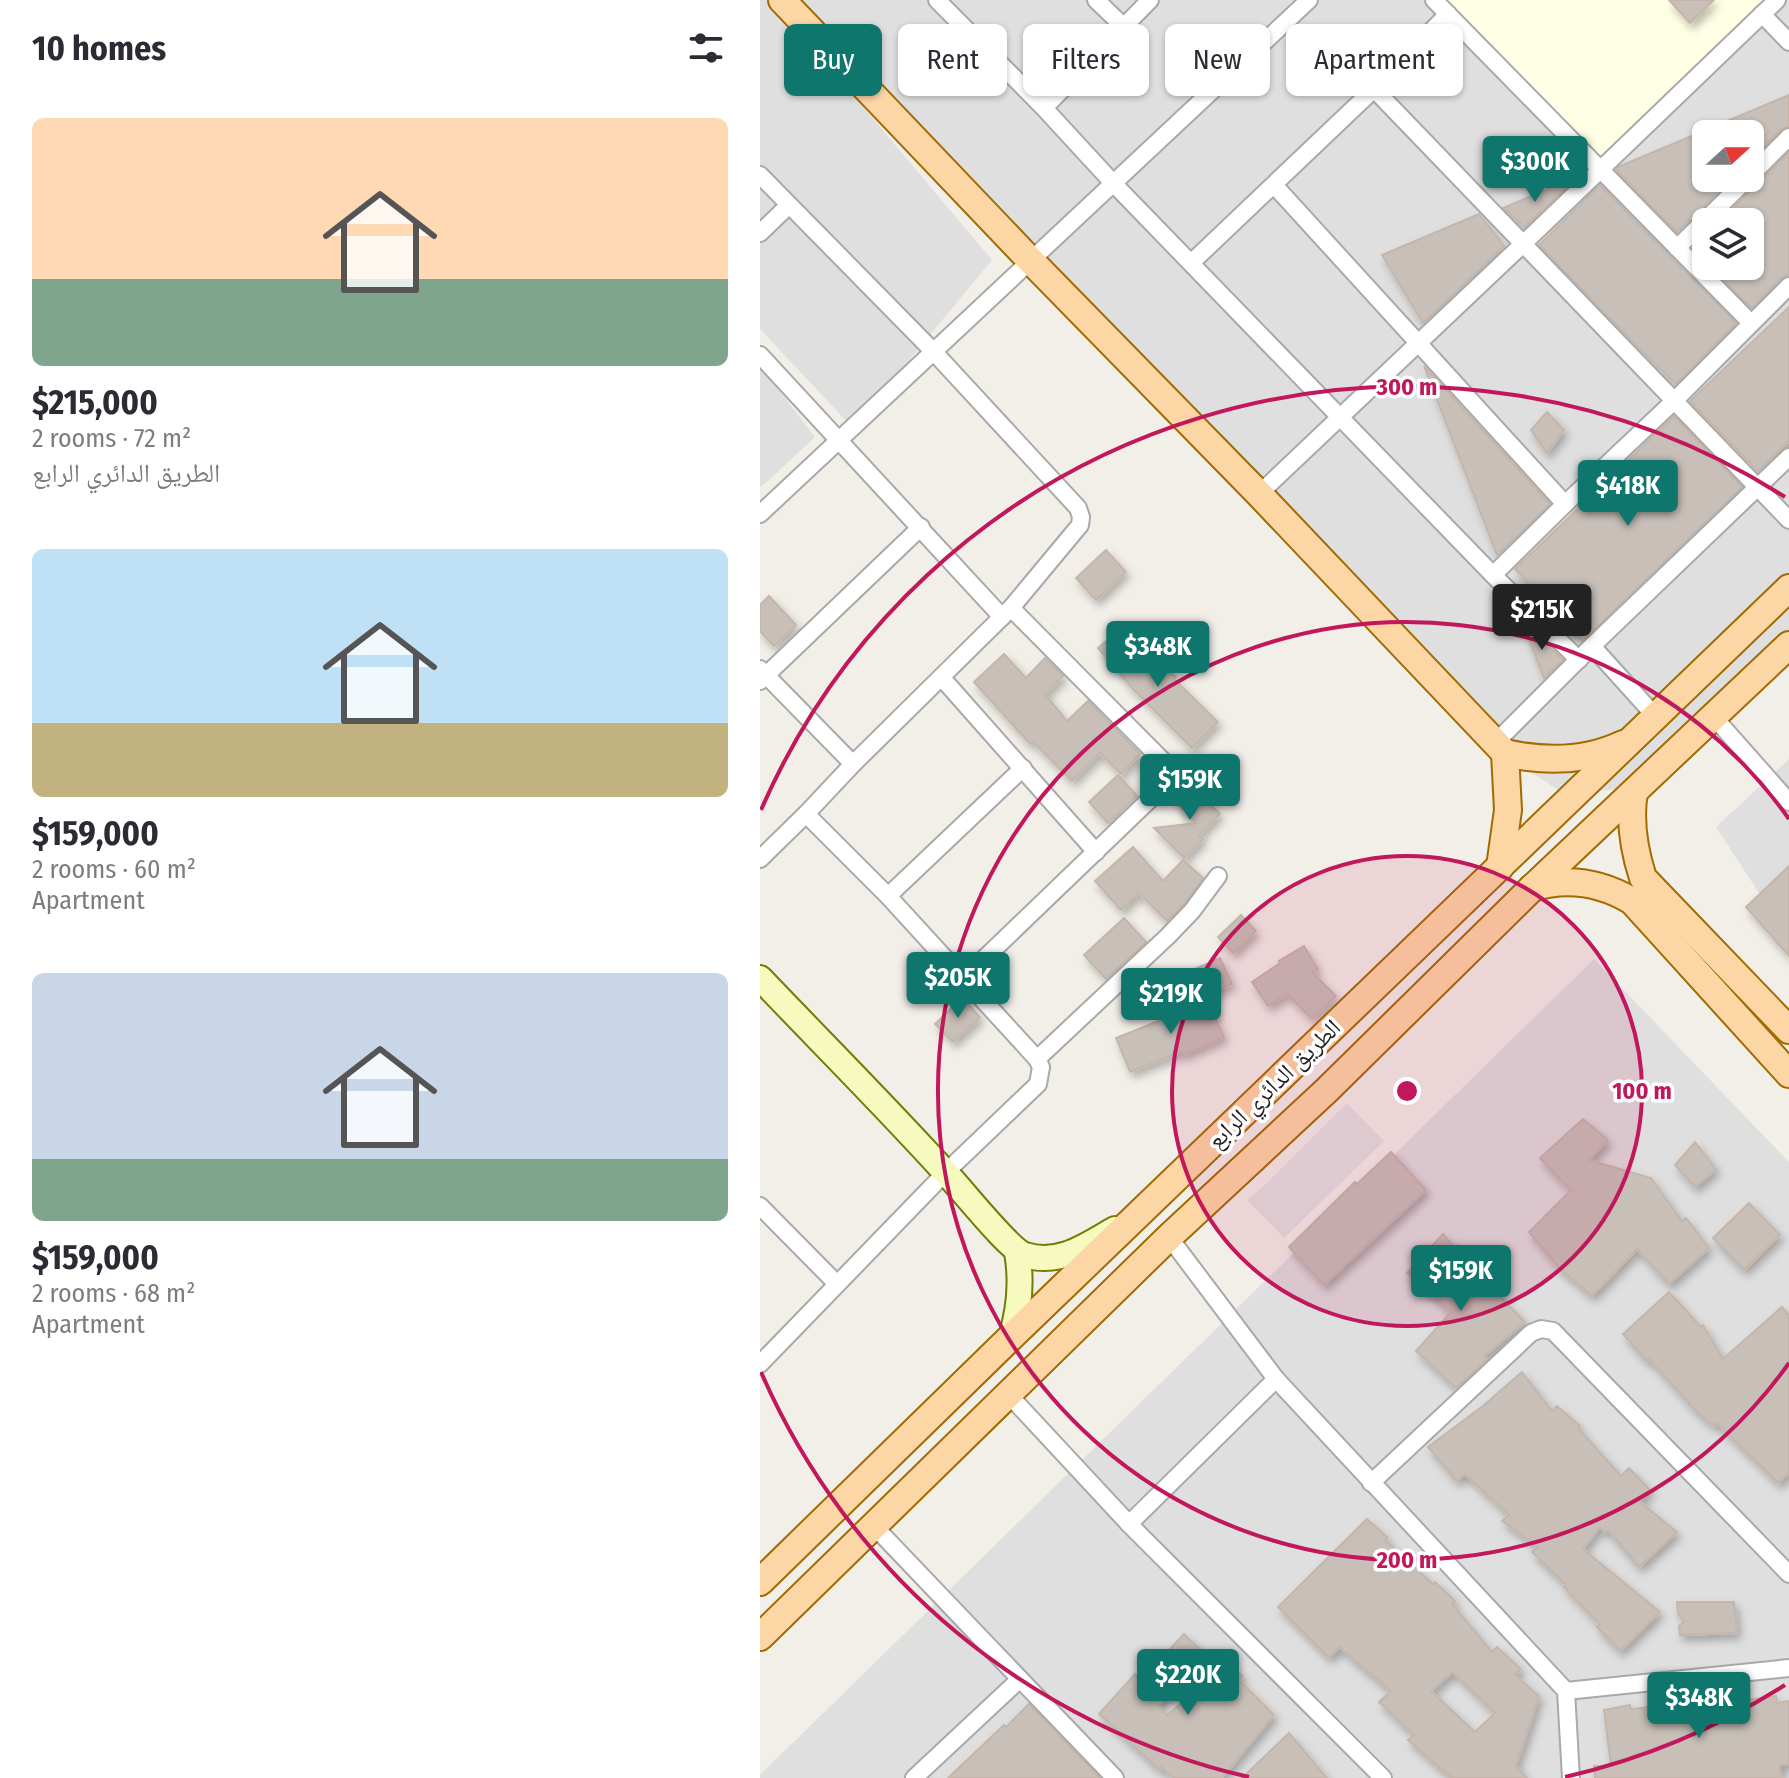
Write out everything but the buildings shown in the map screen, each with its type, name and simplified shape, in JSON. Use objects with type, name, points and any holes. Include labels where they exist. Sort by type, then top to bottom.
[{"type":"main road","points":[[782,0],[1501,748],[1538,759],[1572,759],[1594,755],[1635,738]]},
{"type":"main road","name":"الطريق الدائري الرابع","points":[[760,1582],[1789,588]]},
{"type":"main road","name":"الطريق الدائري الرابع","points":[[760,1637],[1169,1237],[1327,1090],[1532,888],[1789,645]]},
{"type":"main road","points":[[1500,867],[1508,810],[1501,748]]},
{"type":"main road","points":[[1634,792],[1632,833],[1643,878],[1789,1030]]},
{"type":"main road","points":[[1532,888],[1557,882],[1583,882],[1608,889],[1632,901],[1789,1074]]},
{"type":"main road","points":[[992,1355],[997,1369],[1014,1381],[1015,1389]]},
{"type":"main road","points":[[928,1418],[946,1425],[953,1435],[955,1447]]},
{"type":"street","points":[[937,0],[1579,660]]},
{"type":"street","points":[[1096,0],[1121,24]]},
{"type":"street","points":[[1125,24],[1150,0]]},
{"type":"street","points":[[760,514],[1309,0]]},
{"type":"street","points":[[1434,0],[1751,323]]},
{"type":"street","points":[[1259,494],[1777,0]]},
{"type":"street","points":[[1438,24],[1448,14]]},
{"type":"street","points":[[1762,14],[1789,42]]},
{"type":"street","points":[[1044,108],[1056,96]]},
{"type":"street","points":[[1191,263],[1367,96]]},
{"type":"street","points":[[1381,96],[1789,520]]},
{"type":"street","points":[[1764,162],[1789,137]]},
{"type":"street","points":[[760,175],[933,351],[1078,508],[1081,517],[1080,525],[1007,612],[806,814],[762,853]]},
{"type":"street","points":[[1274,185],[1565,504]]},
{"type":"street","points":[[1677,248],[1734,192]]},
{"type":"street","points":[[760,233],[789,205]]},
{"type":"street","points":[[1493,575],[1789,286]]},
{"type":"street","points":[[760,355],[921,527],[1166,764],[1170,772],[1169,781],[964,978]]},
{"type":"street","points":[[1501,748],[1592,646],[1789,457]]},
{"type":"street","points":[[853,764],[762,675],[921,527]]},
{"type":"street","points":[[1592,646],[1656,717]]},
{"type":"street","points":[[942,678],[1096,852]]},
{"type":"street","points":[[1713,716],[1789,802]]},
{"type":"street","points":[[888,896],[1023,768]]},
{"type":"street","points":[[760,1364],[946,1172],[1038,1084],[1041,1067],[888,896],[806,814]]},
{"type":"street","points":[[1037,1059],[1168,936],[1192,911],[1218,876]]},
{"type":"street","points":[[760,978],[946,1172],[1017,1252],[1040,1258],[1063,1256],[1134,1218]]},
{"type":"street","points":[[760,1206],[837,1284]]},
{"type":"street","points":[[1169,1237],[1276,1379],[1566,1691],[1571,1778]]},
{"type":"street","points":[[1011,1337],[1018,1312],[1020,1286],[1017,1252]]},
{"type":"street","points":[[1371,1483],[1531,1333],[1541,1329],[1553,1331],[1789,1574]]},
{"type":"street","points":[[1129,1524],[1276,1379]]},
{"type":"street","points":[[1015,1389],[1129,1524],[1383,1778]]},
{"type":"street","points":[[873,1525],[1115,1778]]},
{"type":"street","points":[[1566,1691],[1789,1668]]},
{"type":"street","points":[[914,1778],[1020,1679]]},
{"type":"shaded area","points":[[760,0],[773,0],[793,24],[784,24],[784,96],[854,96],[992,260],[853,428],[760,329]]},
{"type":"shaded area","points":[[784,0],[1789,0],[1789,636],[1633,785],[1579,792],[1557,789],[1521,766],[876,96],[882,96],[882,24],[807,24]]},
{"type":"shaded area","points":[[1437,0],[1774,0],[1599,165]]},
{"type":"shaded area","points":[[760,366],[815,437],[760,488]]},
{"type":"shaded area","points":[[1789,759],[1789,939],[1716,827]]},
{"type":"shaded area","points":[[1594,959],[1789,1162],[1789,1778],[760,1778],[760,1775]]},
{"type":"shaded area","points":[[1347,1103],[1384,1141],[1284,1238],[1247,1200]]}]
